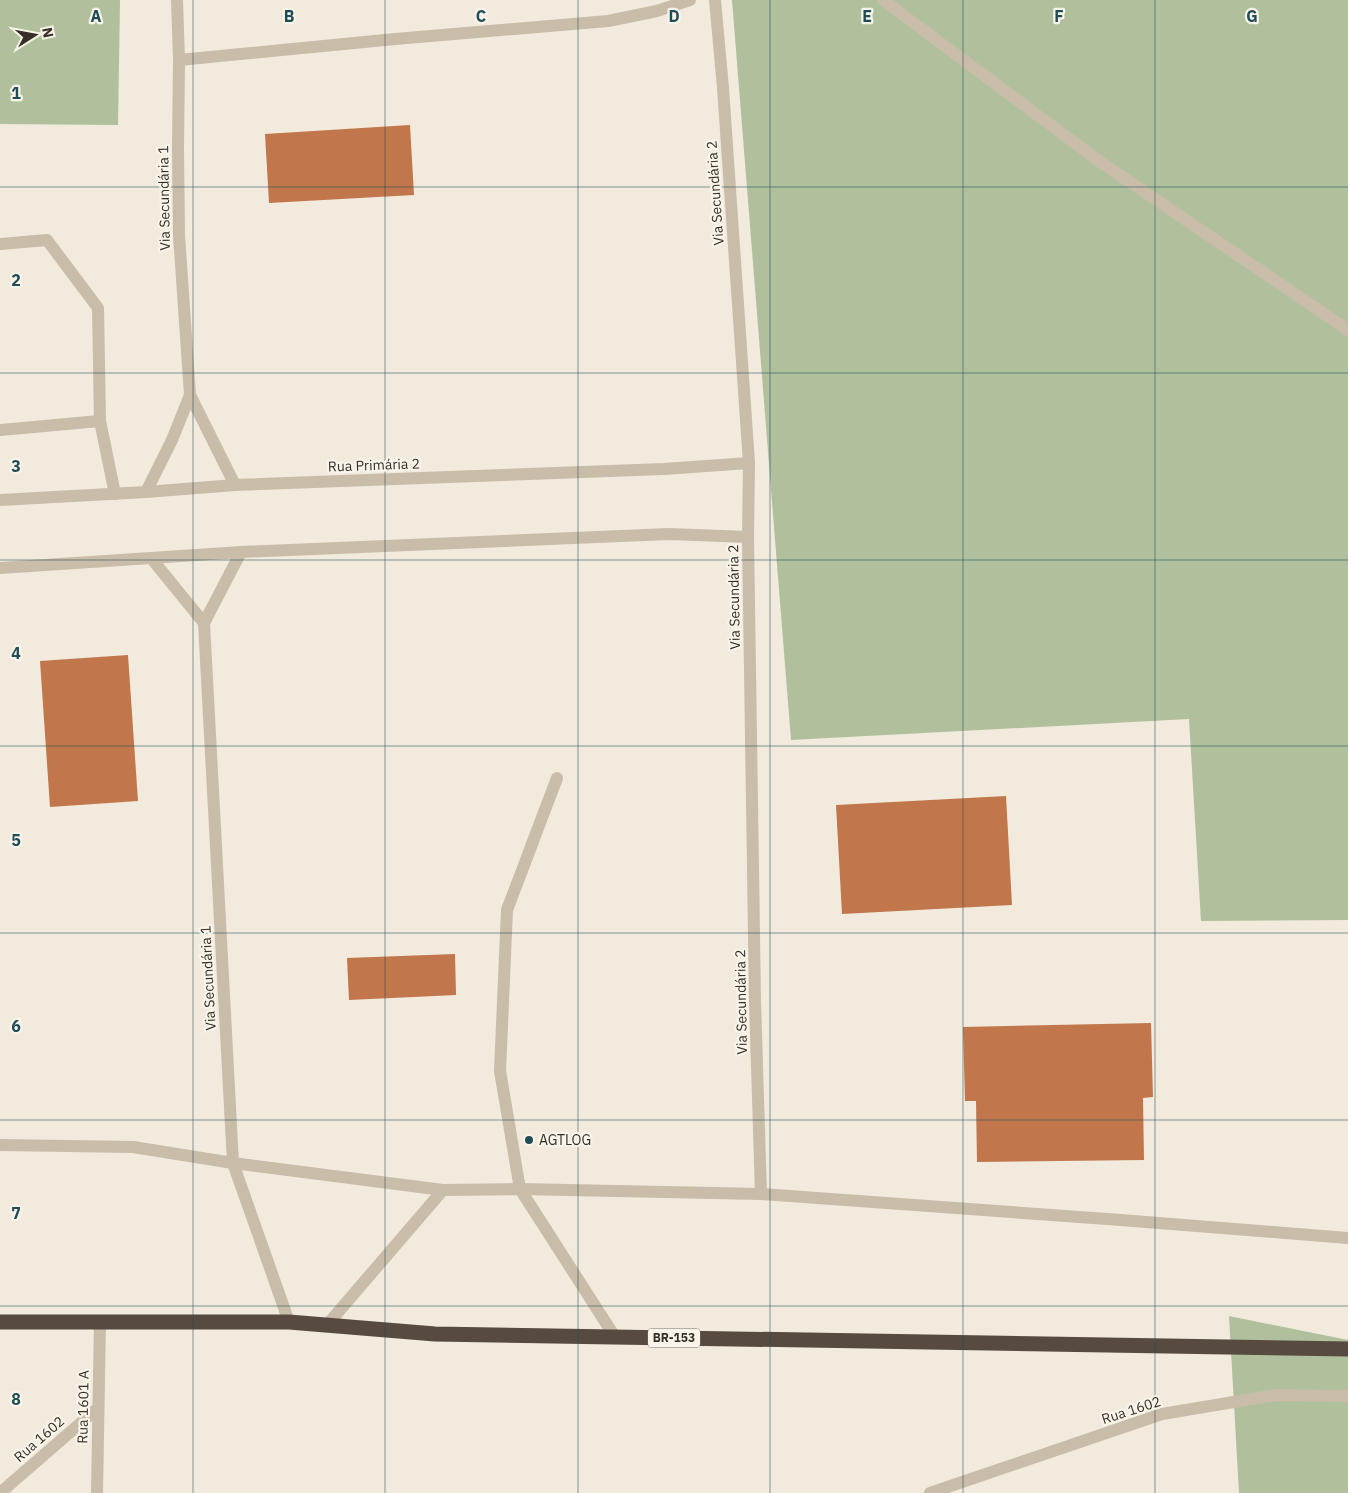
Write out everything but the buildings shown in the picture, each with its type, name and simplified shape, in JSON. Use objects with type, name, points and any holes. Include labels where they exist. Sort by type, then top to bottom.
[{"type":"highway","name":"BR-153","points":[[0,1322],[289,1322],[435,1334],[1348,1349]]},
{"type":"street","name":"Via Secundária 1","points":[[177,0],[179,235],[190,395]]},
{"type":"street","points":[[179,60],[608,21],[657,11],[690,0]]},
{"type":"street","name":"Via Secundária 2","points":[[715,0],[723,88],[749,463],[748,538],[755,1001],[761,1194]]},
{"type":"street","points":[[883,0],[1099,161],[1346,323]]},
{"type":"street","points":[[0,244],[47,240],[98,308],[100,421],[115,494]]},
{"type":"street","points":[[190,395],[235,485]]},
{"type":"street","points":[[146,492],[172,440],[190,395]]},
{"type":"street","points":[[0,430],[100,421]]},
{"type":"street","name":"Rua Primária 2","points":[[0,500],[235,485],[664,469],[749,463]]},
{"type":"street","points":[[0,568],[241,552],[669,534],[748,538]]},
{"type":"street","points":[[151,558],[204,624],[241,552]]},
{"type":"street","name":"Via Secundária 1","points":[[204,624],[233,1163],[289,1322]]},
{"type":"street","points":[[557,778],[507,910],[500,1071],[520,1189],[615,1337]]},
{"type":"street","points":[[0,1145],[133,1147],[233,1163],[444,1190],[520,1189],[761,1194],[1348,1238]]},
{"type":"street","points":[[327,1325],[444,1190]]},
{"type":"street","name":"Rua 1601 A","points":[[97,1493],[100,1321]]},
{"type":"street","name":"Rua 1602","points":[[930,1493],[1162,1414],[1276,1395],[1348,1396]]},
{"type":"street","name":"Rua 1602","points":[[0,1493],[98,1408]]},
{"type":"green space","points":[[0,0],[120,0],[118,125],[0,124]]},
{"type":"green space","points":[[732,0],[1348,0],[1348,920],[1201,921],[1189,719],[791,740]]},
{"type":"green space","points":[[1229,1316],[1348,1340],[1348,1493],[1239,1493]]},
{"type":"place","name":"AGTLOG","points":[[529,1140]]}]
